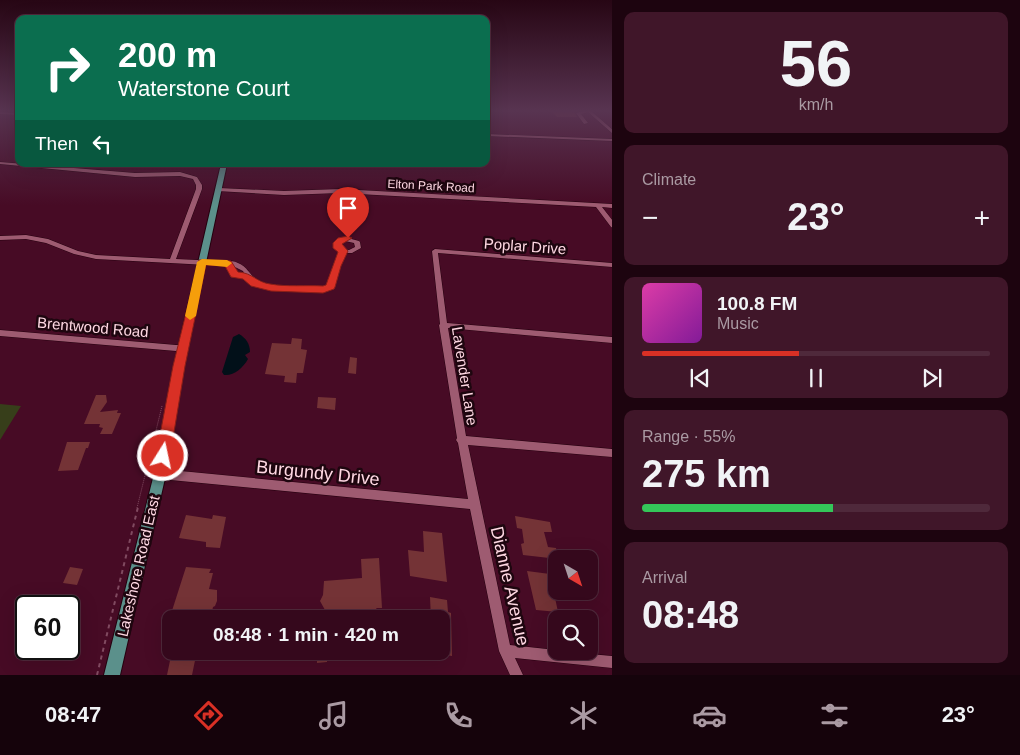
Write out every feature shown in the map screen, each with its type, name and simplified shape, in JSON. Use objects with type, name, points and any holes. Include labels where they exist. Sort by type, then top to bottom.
[{"type":"main road","name":"Lakeshore Road East","points":[[112,675],[160,474],[184,347],[223,167]]},
{"type":"street","points":[[0,163],[15,164]]},
{"type":"street","points":[[49,167],[135,174],[180,174],[195,178],[199,185],[199,190],[172,261]]},
{"type":"street","name":"Elton Park Road","points":[[219,190],[284,193],[340,191],[612,206]]},
{"type":"street","points":[[598,205],[612,226]]},
{"type":"street","points":[[0,238],[26,237],[48,241],[76,253],[96,257],[228,263],[235,274],[246,276],[255,283],[271,288],[323,289],[330,287],[343,251]]},
{"type":"street","name":"Poplar Drive","points":[[435,251],[612,265]]},
{"type":"street","name":"Lavender Lane","points":[[435,251],[442,325],[473,504]]},
{"type":"street","points":[[442,325],[612,340]]},
{"type":"street","name":"Brentwood Road","points":[[0,334],[176,348],[184,347]]},
{"type":"street","points":[[461,440],[612,453]]},
{"type":"street","name":"Burgundy Drive","points":[[160,474],[473,504]]},
{"type":"street","name":"Dianne Avenue","points":[[473,504],[505,651],[517,675]]},
{"type":"street","points":[[505,651],[612,662]]},
{"type":"path","points":[[97,675],[162,406]]},
{"type":"green space","points":[[0,404],[21,406],[0,440]]},
{"type":"shaded area","points":[[239,334],[246,339],[250,349],[250,352],[245,355],[248,359],[238,371],[224,375],[222,372],[233,337]]},
{"type":"building","points":[[292,338],[302,339],[301,349],[307,350],[303,373],[297,373],[296,383],[284,382],[285,376],[265,374],[272,343],[291,344]]},
{"type":"building","points":[[350,357],[357,358],[356,374],[348,373]]},
{"type":"building","points":[[96,395],[106,395],[107,402],[100,412],[118,410],[117,413],[121,413],[112,434],[100,434],[103,428],[99,427],[100,424],[84,424]]},
{"type":"building","points":[[318,397],[336,398],[335,410],[317,408]]},
{"type":"building","points":[[67,442],[90,442],[78,470],[58,471]]},
{"type":"building","points":[[186,515],[212,519],[213,515],[226,517],[220,548],[206,547],[206,542],[179,538]]},
{"type":"building","points":[[515,516],[550,522],[552,532],[544,532],[548,547],[556,548],[556,550],[548,550],[548,558],[523,555],[521,544],[524,543],[522,529],[517,528]]},
{"type":"building","points":[[423,531],[442,533],[447,582],[410,576],[408,550],[424,552]]},
{"type":"building","points":[[379,558],[382,608],[376,608],[377,610],[325,610],[320,601],[323,595],[324,581],[362,578],[361,559]]},
{"type":"building","points":[[70,567],[83,569],[77,585],[63,583]]},
{"type":"building","points":[[186,567],[211,569],[209,573],[213,573],[209,589],[217,590],[217,601],[212,610],[172,610]]},
{"type":"building","points":[[527,571],[548,574],[548,600],[555,600],[558,610],[536,610]]},
{"type":"building","points":[[430,597],[447,600],[448,610],[431,610]]},
{"type":"building","points":[[450,613],[451,613],[452,656],[450,656]]},
{"type":"building","points":[[170,660],[195,660],[192,675],[167,675]]},
{"type":"building","points":[[317,660],[327,660],[327,662],[317,663]]},
{"type":"slow traffic","points":[[190,316],[202,262],[227,263]]},
{"type":"route","points":[[163,456],[179,366],[202,262],[228,263],[230,270],[235,274],[246,276],[255,283],[271,288],[323,289],[330,287],[343,251],[338,248],[338,243],[348,238]]}]
